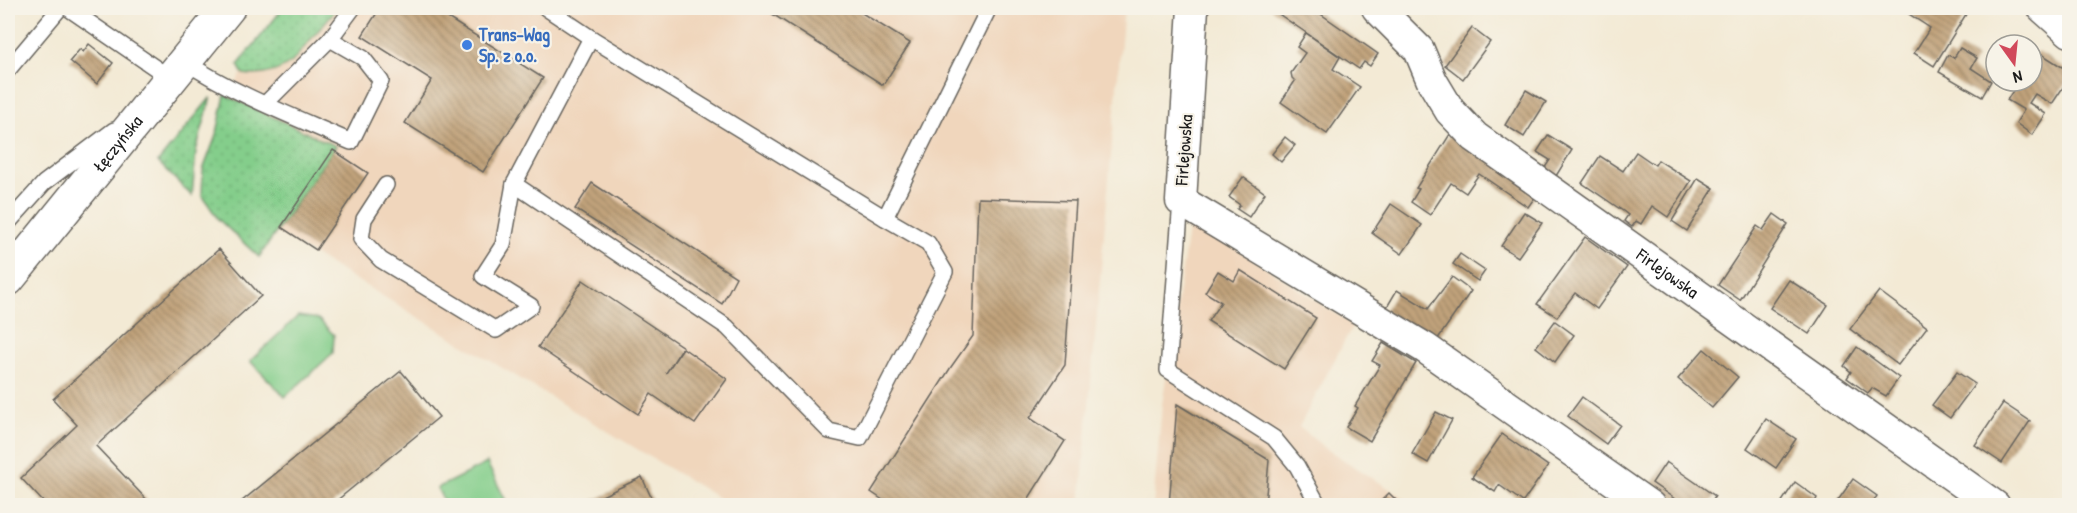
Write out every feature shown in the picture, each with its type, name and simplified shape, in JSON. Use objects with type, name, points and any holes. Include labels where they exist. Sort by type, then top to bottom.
[{"type":"street","name":"Łęczyńska","points":[[8,279],[228,8]]},
{"type":"street","name":"Firlejowska","points":[[1193,8],[1181,201],[1425,348],[1650,506]]},
{"type":"street","name":"Firlejowska","points":[[1377,8],[1419,50],[1432,81],[1450,111],[1475,137],[1995,506]]},
{"type":"street","points":[[2043,8],[2070,32]]},
{"type":"lane","points":[[8,70],[60,8]]},
{"type":"lane","points":[[68,8],[169,80],[216,82],[351,142],[381,81],[363,58],[330,39]]},
{"type":"lane","points":[[265,104],[330,39],[353,8]]},
{"type":"lane","points":[[514,184],[727,327],[829,431],[860,438],[945,272],[928,243],[591,38],[546,8]]},
{"type":"lane","points":[[885,218],[989,8]]},
{"type":"lane","points":[[386,185],[364,219],[361,239],[381,260],[496,330],[531,306],[483,276],[502,245],[514,184],[591,38]]},
{"type":"lane","points":[[8,223],[44,183],[169,80]]},
{"type":"lane","points":[[1181,201],[1168,370],[1274,438],[1297,466],[1318,506]]},
{"type":"shaded area","points":[[292,8],[1124,8],[1080,505],[730,505],[263,224],[228,97],[243,71]]},
{"type":"shaded area","points":[[1190,217],[1353,325],[1299,427],[1325,448],[1415,505],[1153,506],[1162,405]]},
{"type":"green space","points":[[283,8],[337,8],[292,62],[269,73],[243,74],[238,65]]},
{"type":"green space","points":[[225,95],[336,146],[259,257],[218,219],[202,195],[203,170],[217,133]]},
{"type":"green space","points":[[211,97],[196,151],[192,196],[158,162]]},
{"type":"green space","points":[[298,316],[318,319],[334,335],[333,353],[285,397],[250,361]]},
{"type":"green space","points":[[487,463],[508,505],[446,505],[437,488]]},
{"type":"building","points":[[380,8],[432,8],[543,78],[483,172],[405,123],[432,80],[362,36]]},
{"type":"building","points":[[763,8],[854,8],[910,43],[883,85]]},
{"type":"building","points":[[1270,8],[1312,8],[1378,54],[1370,66],[1364,62],[1359,69]]},
{"type":"building","points":[[1913,8],[1963,8],[1968,11],[1934,66],[1914,53],[1930,28],[1909,14]]},
{"type":"building","points":[[1472,28],[1490,42],[1463,79],[1445,65]]},
{"type":"building","points":[[1306,33],[1340,57],[1333,69],[1360,87],[1327,134],[1281,102],[1295,81],[1291,73],[1305,53],[1297,47]]},
{"type":"building","points":[[89,44],[113,63],[97,84],[70,61],[80,49],[83,52]]},
{"type":"building","points":[[1960,48],[1977,58],[1971,68],[1984,76],[1984,93],[1982,97],[1939,72],[1948,55],[1954,58]]},
{"type":"building","points":[[2044,55],[2070,72],[2070,77],[2052,104],[2035,94],[2029,103],[2046,114],[2032,135],[2016,123],[2024,110],[2007,100],[2011,93],[2044,93]]},
{"type":"building","points":[[1526,90],[1546,102],[1524,137],[1505,125]]},
{"type":"building","points":[[1452,131],[1540,190],[1528,207],[1479,174],[1466,193],[1451,183],[1430,215],[1411,202],[1419,189],[1416,188]]},
{"type":"building","points":[[1548,135],[1572,150],[1556,176],[1544,169],[1550,160],[1537,152]]},
{"type":"building","points":[[1285,137],[1295,145],[1281,162],[1272,154]]},
{"type":"building","points":[[333,150],[368,173],[316,250],[281,227]]},
{"type":"building","points":[[1636,152],[1655,165],[1658,160],[1691,181],[1668,217],[1652,206],[1641,224],[1636,221],[1632,227],[1624,221],[1628,215],[1582,183],[1600,156],[1623,171]]},
{"type":"building","points":[[1243,177],[1265,193],[1249,217],[1237,209],[1240,205],[1229,197]]},
{"type":"building","points":[[1698,178],[1714,188],[1687,231],[1672,221]]},
{"type":"building","points":[[592,183],[736,277],[722,304],[575,209]]},
{"type":"building","points":[[978,198],[1076,201],[1065,365],[1030,418],[1065,441],[1024,506],[892,506],[871,492],[973,336]]},
{"type":"building","points":[[1391,204],[1422,225],[1402,254],[1372,233]]},
{"type":"building","points":[[1524,212],[1542,223],[1518,257],[1501,246]]},
{"type":"building","points":[[1774,214],[1788,224],[1740,300],[1718,285],[1757,226],[1763,230]]},
{"type":"building","points":[[1585,237],[1627,267],[1597,309],[1575,293],[1557,317],[1537,304]]},
{"type":"building","points":[[219,249],[261,296],[96,446],[147,500],[141,506],[47,506],[21,478],[77,425],[53,399]]},
{"type":"building","points":[[1460,254],[1485,271],[1478,281],[1453,264]]},
{"type":"building","points":[[1240,270],[1316,318],[1284,369],[1208,321],[1221,302],[1205,292],[1218,271],[1234,281]]},
{"type":"building","points":[[1452,277],[1471,291],[1435,343],[1384,312],[1397,290],[1428,309]]},
{"type":"building","points":[[583,280],[683,347],[666,373],[683,348],[727,379],[695,424],[651,394],[638,414],[538,347]]},
{"type":"building","points":[[1789,280],[1828,305],[1809,334],[1770,308]]},
{"type":"building","points":[[1879,291],[1927,327],[1898,365],[1850,329]]},
{"type":"building","points":[[1555,321],[1574,335],[1555,362],[1536,347]]},
{"type":"building","points":[[1383,343],[1416,363],[1370,441],[1346,427],[1358,408],[1355,406],[1380,365],[1372,361]]},
{"type":"building","points":[[1857,347],[1899,378],[1886,396],[1872,388],[1868,393],[1847,378],[1851,372],[1844,366]]},
{"type":"building","points":[[1704,349],[1738,377],[1712,408],[1678,379]]},
{"type":"building","points":[[401,371],[439,417],[330,506],[236,506]]},
{"type":"building","points":[[1957,372],[1975,384],[1950,418],[1932,405]]},
{"type":"building","points":[[1582,397],[1620,425],[1606,444],[1568,416]]},
{"type":"building","points":[[2003,403],[2030,421],[2002,463],[1975,445]]},
{"type":"building","points":[[1177,404],[1269,460],[1265,506],[1169,506]]},
{"type":"building","points":[[1436,412],[1452,420],[1428,463],[1412,454]]},
{"type":"building","points":[[1766,419],[1796,439],[1776,468],[1747,448]]},
{"type":"building","points":[[1502,434],[1548,466],[1523,502],[1499,485],[1495,492],[1472,477]]},
{"type":"building","points":[[1666,462],[1715,496],[1709,506],[1685,506],[1652,483]]},
{"type":"building","points":[[642,477],[655,506],[581,506]]},
{"type":"building","points":[[1853,479],[1877,496],[1871,506],[1834,506]]},
{"type":"building","points":[[1795,482],[1817,498],[1813,506],[1779,506]]},
{"type":"building","points":[[1389,493],[1402,506],[1376,506]]},
{"type":"place","name":"Trans-Wag Sp. z o.o.","points":[[467,45]]}]
